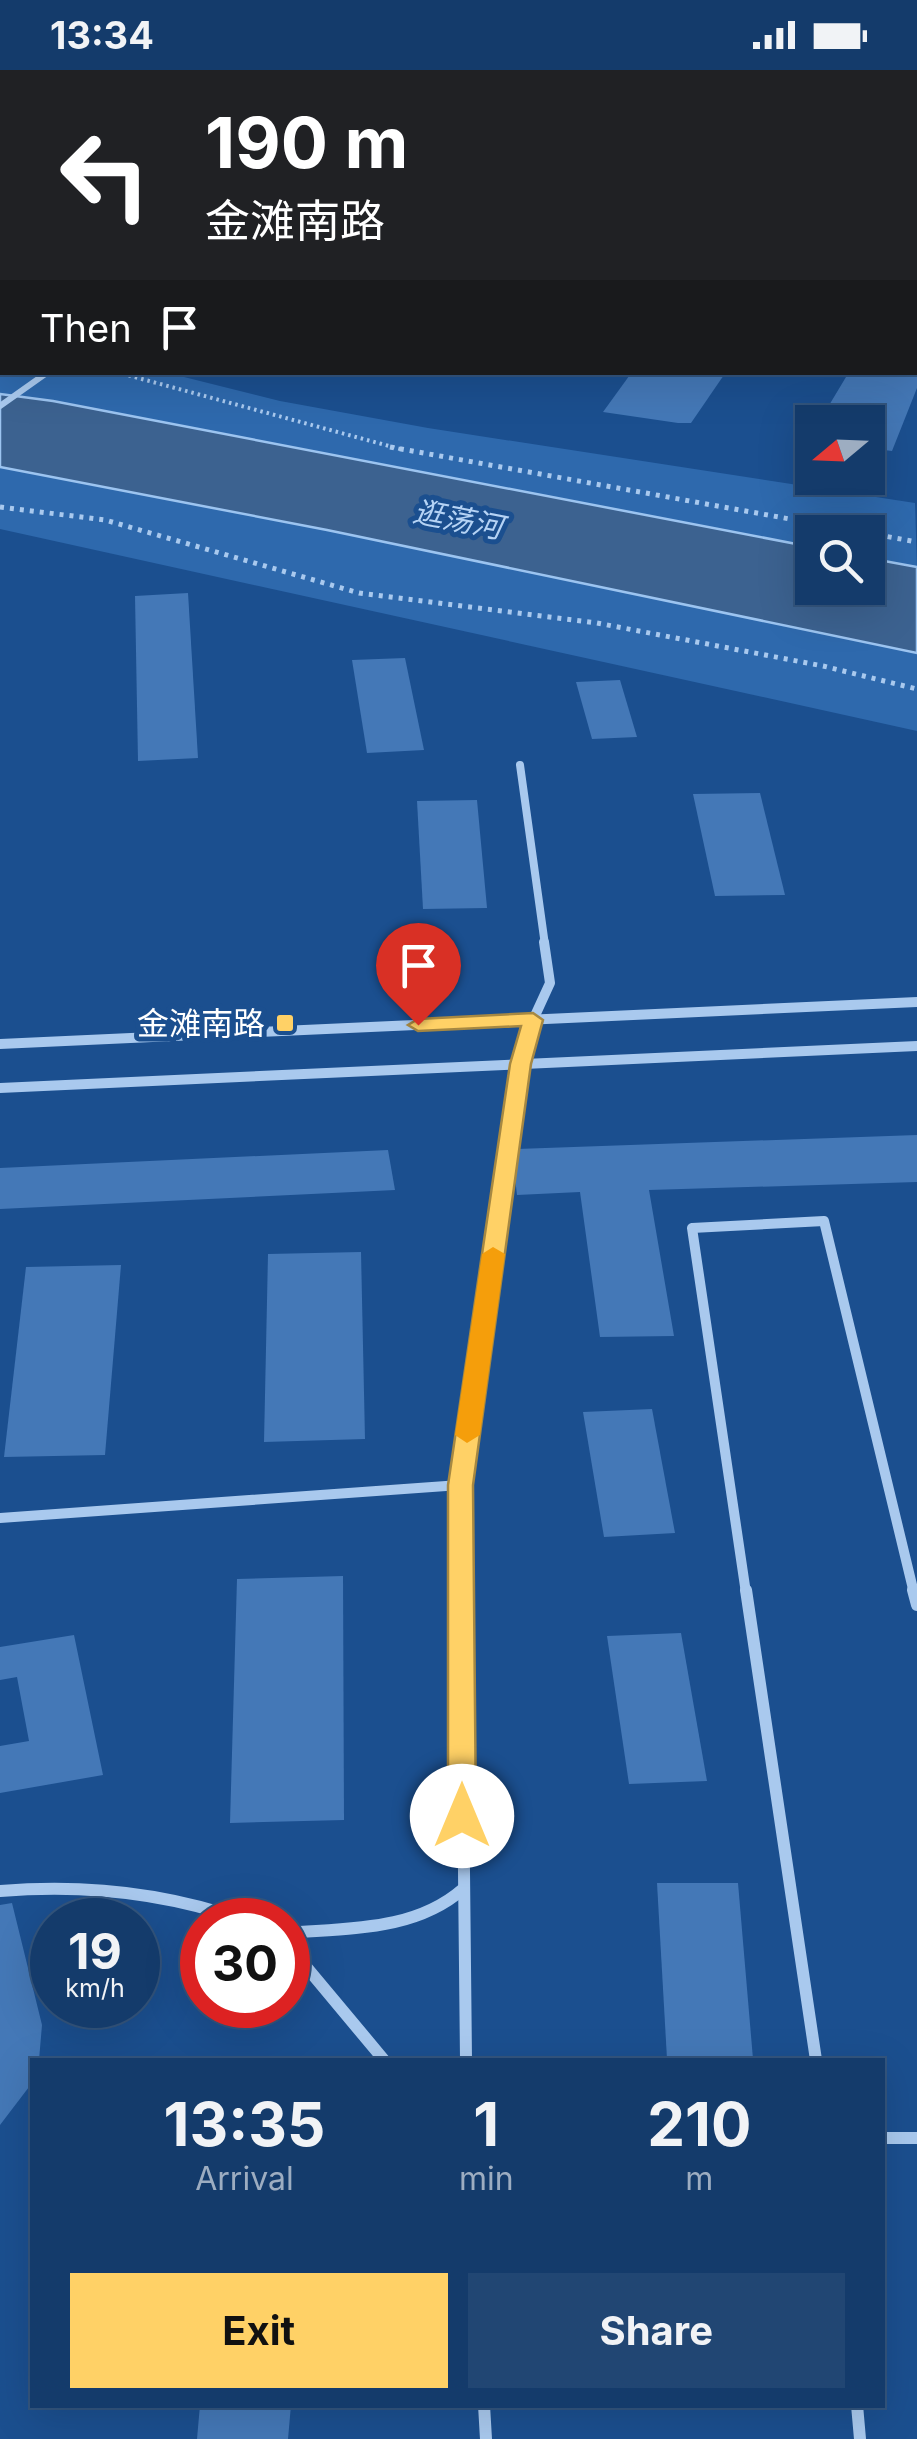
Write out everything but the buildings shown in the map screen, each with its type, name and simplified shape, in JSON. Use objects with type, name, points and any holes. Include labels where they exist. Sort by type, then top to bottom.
[{"type":"street","points":[[0,406],[44,375]]},
{"type":"street","points":[[466,2058],[460,1485],[520,1064],[533,1020],[550,983],[520,765]]},
{"type":"street","points":[[0,1044],[917,1002]]},
{"type":"street","points":[[0,1088],[917,1046]]},
{"type":"street","points":[[816,2058],[692,1228],[824,1221],[917,1605]]},
{"type":"street","points":[[0,1518],[460,1485]]},
{"type":"street","points":[[0,1891],[118,1890],[180,1902]]},
{"type":"street","points":[[310,1932],[379,1926],[440,1909],[463,1890]]},
{"type":"street","points":[[310,1971],[382,2058]]},
{"type":"street","points":[[885,2138],[917,2138]]},
{"type":"street","points":[[484,2408],[486,2439]]},
{"type":"street","points":[[856,2408],[860,2439]]},
{"type":"path","points":[[127,375],[378,445],[795,520]]},
{"type":"path","points":[[0,507],[105,520],[359,593],[597,623],[822,666],[917,689]]},
{"type":"path","points":[[885,536],[917,542]]},
{"type":"shaded area","points":[[0,375],[176,375],[280,401],[428,428],[795,485],[795,495],[863,495],[915,503],[917,567],[885,561],[885,515],[795,515],[795,544],[0,394]]},
{"type":"shaded area","points":[[0,467],[327,530],[917,653],[917,731],[0,529]]},
{"type":"water","name":"逛荡河","points":[[0,394],[795,544],[795,605],[885,605],[885,561],[917,567],[917,653],[327,530],[0,467]]},
{"type":"slow traffic","points":[[467,1435],[493,1254]]},
{"type":"place","name":"金滩南路","points":[[285,1023]]},
{"type":"route","points":[[418,1025],[533,1020],[520,1064],[460,1485],[462,1816]]}]
